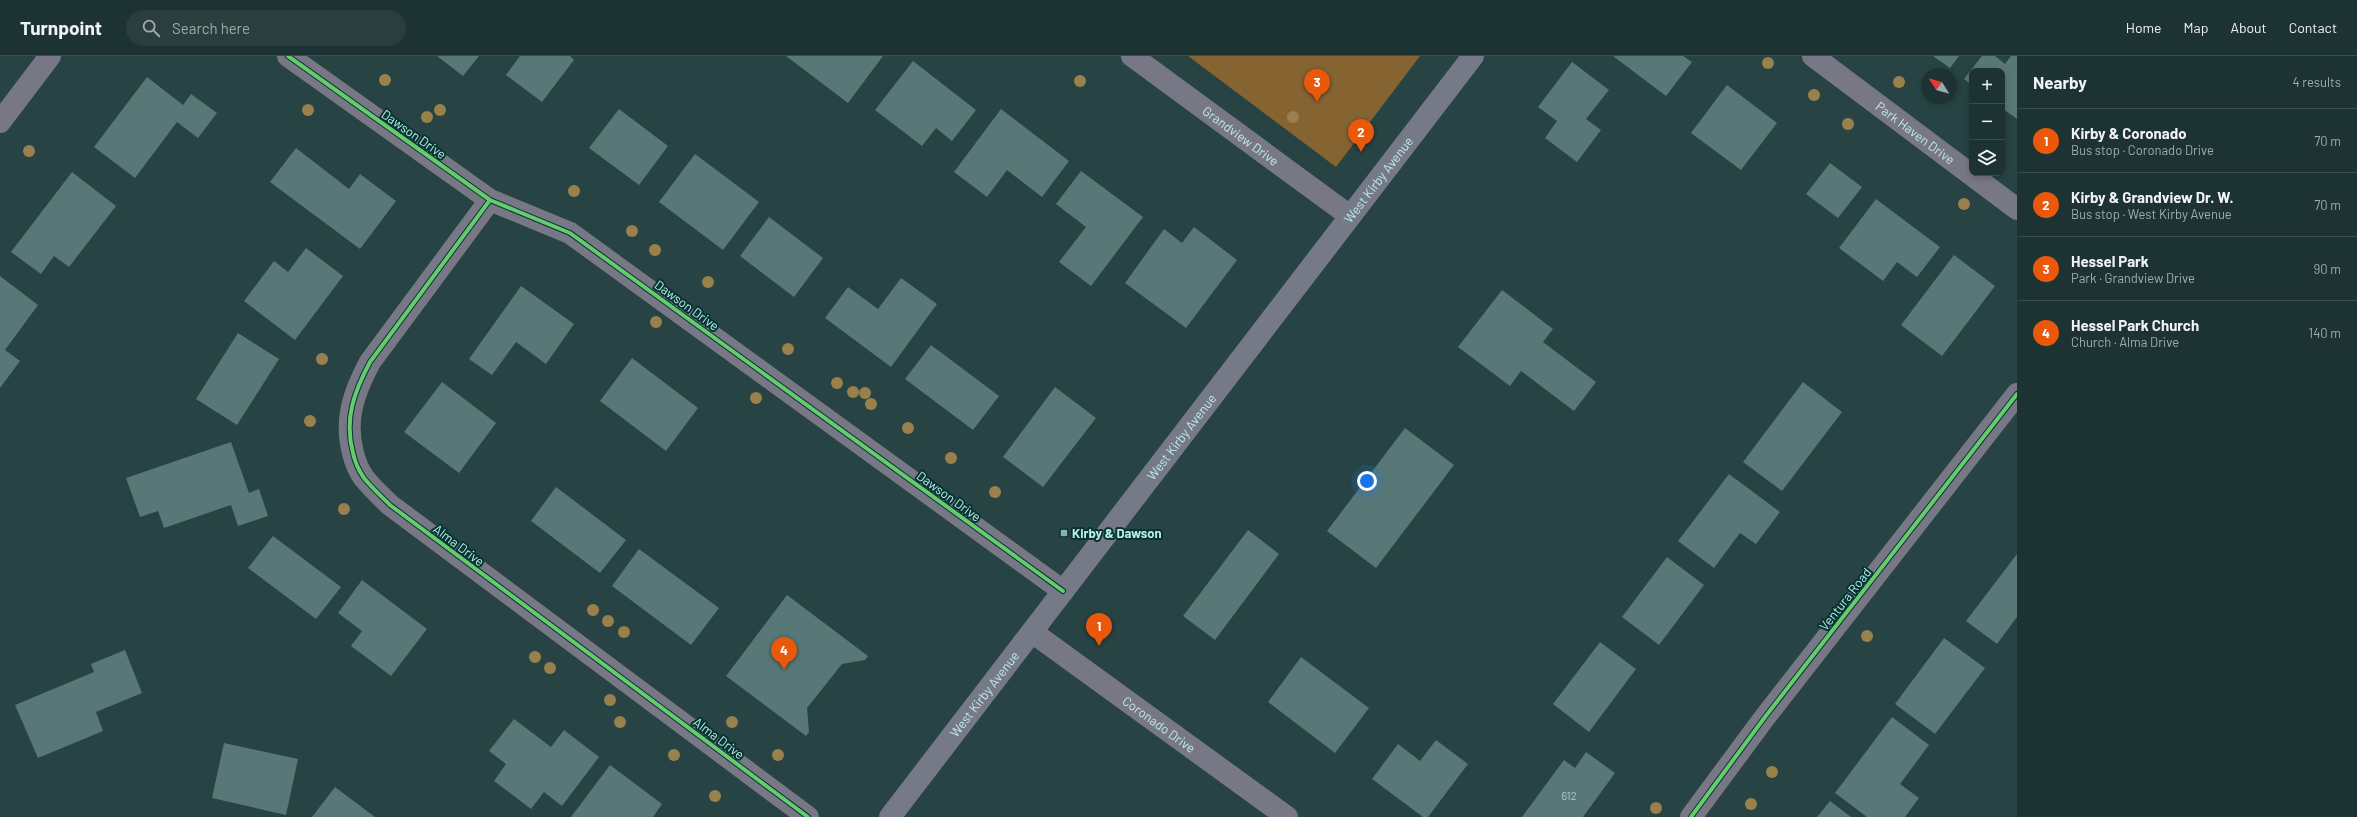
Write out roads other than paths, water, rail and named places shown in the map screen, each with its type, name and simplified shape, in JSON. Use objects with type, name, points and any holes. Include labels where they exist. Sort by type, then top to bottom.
[{"type":"main road","name":"West Kirby Avenue","points":[[890,817],[1473,56]]},
{"type":"street","points":[[0,122],[50,56]]},
{"type":"street","name":"Dawson Drive","points":[[288,56],[490,200],[570,233],[1063,591]]},
{"type":"street","name":"Grandview Drive","points":[[1132,56],[1350,216]]},
{"type":"street","name":"Park Haven Drive","points":[[1813,56],[2017,209]]},
{"type":"street","name":"Alma Drive","points":[[490,200],[370,362],[356,388],[350,410],[348,436],[355,462],[361,472],[390,505],[808,817]]},
{"type":"street","name":"Ventura Road","points":[[1691,817],[1765,717],[2017,394]]},
{"type":"street","name":"Coronado Drive","points":[[1032,632],[1287,817]]},
{"type":"place","name":"Hessel Park","points":[[1317,102]]},
{"type":"place","name":"Kirby & Grandview Dr. W.","points":[[1361,152]]},
{"type":"place","name":"Kirby & Dawson","points":[[1064,533]]},
{"type":"place","name":"Kirby & Coronado","points":[[1099,646]]},
{"type":"place","name":"Hessel Park Church","points":[[784,670]]}]
